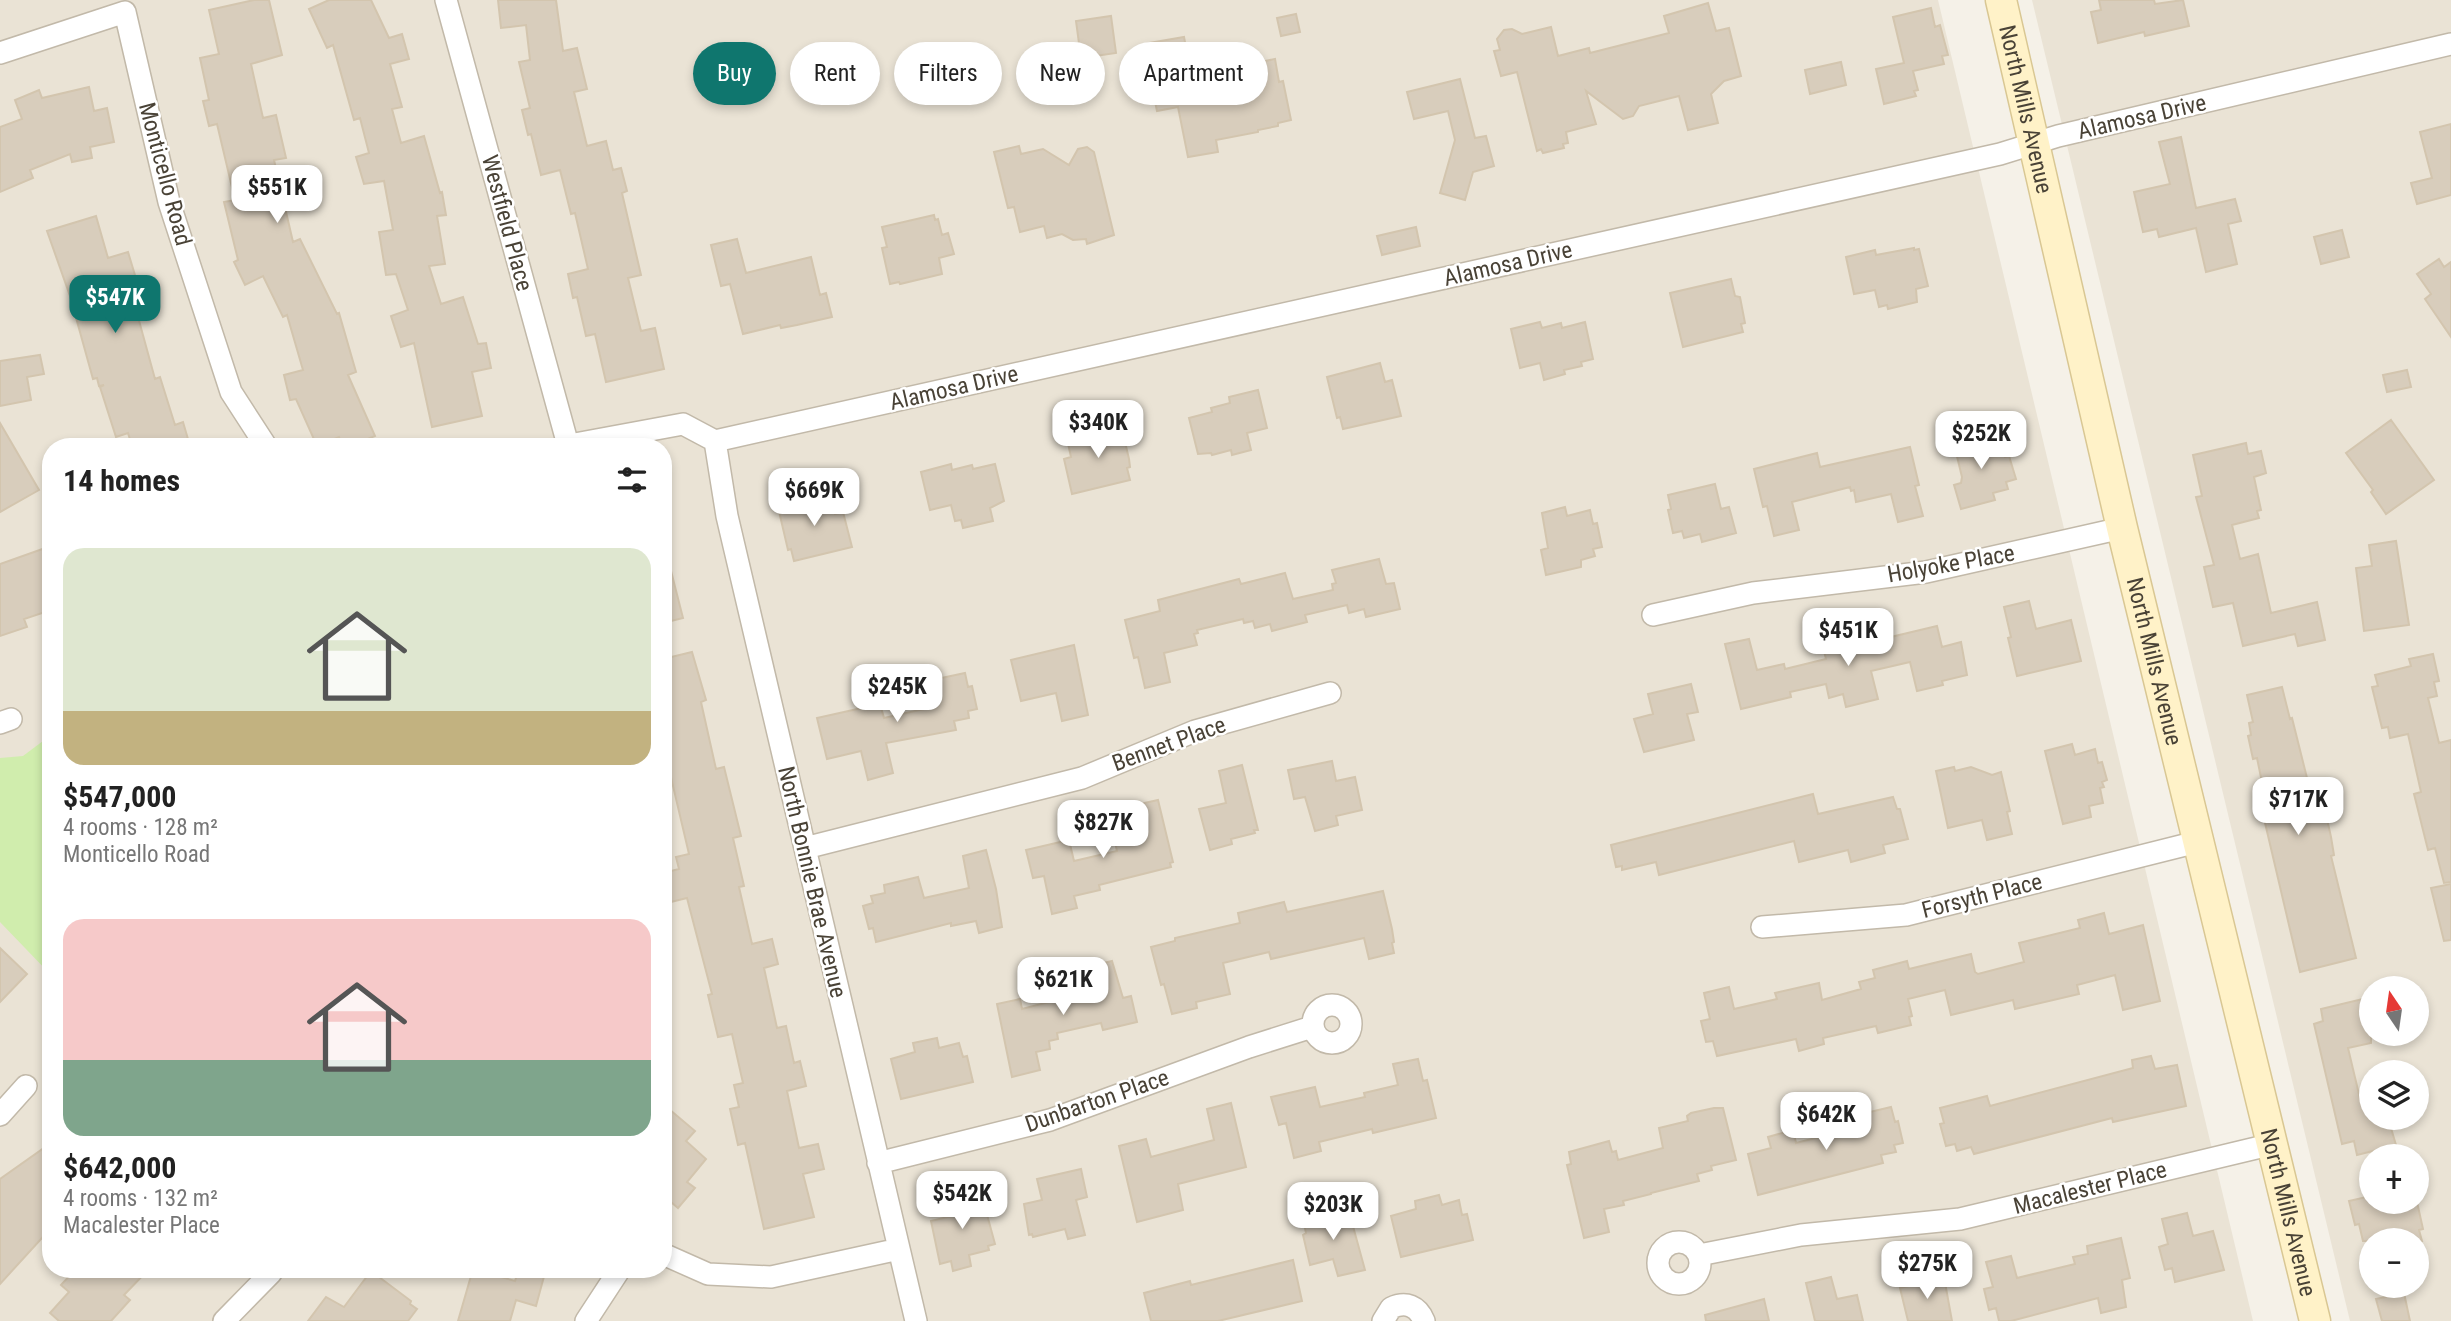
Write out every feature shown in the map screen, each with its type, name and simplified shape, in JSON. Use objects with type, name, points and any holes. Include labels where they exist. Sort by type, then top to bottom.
[{"type":"main road","name":"North Mills Avenue","points":[[2001,0],[2036,143],[2122,528],[2315,1321]]},
{"type":"street","name":"Westfield Place","points":[[446,0],[564,438]]},
{"type":"street","name":"Monticello Road","points":[[0,53],[125,12],[169,202],[231,392],[261,438]]},
{"type":"street","name":"Alamosa Drive","points":[[715,441],[1986,157],[2451,44]]},
{"type":"street","points":[[609,438],[683,424],[715,441]]},
{"type":"street","name":"North Bonnie Brae Avenue","points":[[715,441],[727,516],[916,1321]]},
{"type":"street","name":"Holyoke Place","points":[[1653,615],[1753,593],[1926,572],[2122,528]]},
{"type":"street","name":"Bennet Place","points":[[805,848],[1082,778],[1195,731],[1330,693]]},
{"type":"street","name":"Forsyth Place","points":[[1762,927],[1906,915],[2197,842]]},
{"type":"street","name":"Dunbarton Place","points":[[878,1163],[1050,1120],[1248,1047],[1312,1027]]},
{"type":"street","points":[[0,1115],[26,1086]]},
{"type":"street","name":"Macalester Place","points":[[1699,1255],[1801,1235],[1960,1219],[2273,1144]]},
{"type":"street","points":[[672,1258],[708,1274],[771,1278],[899,1249]]},
{"type":"street","points":[[224,1321],[266,1278]]},
{"type":"street","points":[[586,1321],[614,1278]]},
{"type":"street","points":[[1383,1321],[1391,1308],[1407,1304],[1415,1307],[1424,1321]]},
{"type":"shaded area","points":[[0,0],[1938,0],[2253,1321],[0,1321]]},
{"type":"shaded area","points":[[2032,0],[2451,0],[2451,1321],[2350,1321]]},
{"type":"green space","points":[[42,742],[42,966],[0,922],[0,758],[23,756]]},
{"type":"building","points":[[254,0],[269,0],[282,55],[251,64],[263,118],[276,115],[286,158],[274,160],[293,242],[300,239],[337,314],[339,313],[356,372],[348,375],[375,436],[370,438],[313,438],[296,399],[290,400],[284,375],[303,370],[287,315],[283,317],[263,276],[245,285],[234,262],[238,260],[224,202],[235,200],[217,124],[209,126],[203,101],[209,100],[200,58],[219,54],[209,10]]},
{"type":"building","points":[[329,0],[371,0],[389,38],[402,34],[409,59],[390,64],[402,107],[392,109],[401,143],[424,136],[440,193],[442,192],[446,215],[437,216],[445,264],[429,266],[441,304],[463,297],[478,344],[486,343],[491,368],[472,372],[482,416],[432,427],[414,343],[401,347],[391,316],[408,310],[396,274],[386,275],[379,232],[393,230],[384,181],[364,184],[356,157],[369,153],[360,118],[354,120],[333,45],[327,48],[309,9]]},
{"type":"building","points":[[498,0],[556,0],[563,51],[577,48],[587,89],[574,92],[587,146],[606,141],[613,170],[621,168],[627,191],[622,193],[641,275],[628,278],[641,331],[655,328],[664,369],[606,382],[595,334],[586,336],[577,297],[573,298],[568,274],[588,269],[575,213],[571,214],[560,170],[541,175],[522,110],[530,108],[519,62],[530,60],[526,25],[501,28]]},
{"type":"building","points":[[2099,0],[2154,0],[2155,4],[2183,0],[2189,26],[2145,36],[2144,32],[2098,43],[2091,12],[2101,10]]},
{"type":"building","points":[[1708,3],[1716,31],[1729,28],[1741,76],[1724,81],[1711,94],[1718,123],[1688,130],[1679,96],[1639,106],[1633,116],[1623,119],[1586,91],[1596,124],[1566,132],[1568,143],[1563,144],[1564,148],[1543,153],[1541,149],[1537,151],[1517,72],[1501,76],[1494,51],[1500,50],[1497,39],[1504,30],[1512,29],[1522,34],[1551,27],[1558,56],[1589,48],[1590,53],[1669,33],[1664,16]]},
{"type":"building","points":[[1931,8],[1935,27],[1940,25],[1948,55],[1942,56],[1944,64],[1913,71],[1918,90],[1914,91],[1916,96],[1884,104],[1876,69],[1904,63],[1893,17]]},
{"type":"building","points":[[1296,14],[1300,32],[1281,36],[1277,18]]},
{"type":"building","points":[[1111,16],[1116,53],[1105,55],[1105,42],[1079,42],[1076,21]]},
{"type":"building","points":[[1184,37],[1185,42],[1155,42]]},
{"type":"building","points":[[1275,59],[1279,82],[1283,81],[1291,120],[1258,132],[1216,140],[1218,152],[1188,157],[1178,107],[1157,111],[1156,105],[1268,105],[1268,60]]},
{"type":"building","points":[[1841,62],[1846,85],[1810,94],[1805,70]]},
{"type":"building","points":[[1460,79],[1475,138],[1486,136],[1494,166],[1473,172],[1465,200],[1440,193],[1455,140],[1448,111],[1414,119],[1407,92]]},
{"type":"building","points":[[89,87],[94,111],[107,108],[114,142],[90,147],[92,158],[72,162],[70,154],[30,170],[33,178],[0,192],[0,127],[22,119],[15,100],[39,90],[42,98]]},
{"type":"building","points":[[2451,124],[2451,195],[2417,204],[2411,183],[2432,178],[2420,132]]},
{"type":"building","points":[[2181,137],[2196,208],[2235,199],[2241,221],[2228,224],[2237,264],[2206,272],[2196,228],[2159,237],[2157,229],[2143,232],[2134,192],[2170,184],[2159,142]]},
{"type":"building","points":[[1019,146],[1021,154],[1043,149],[1069,165],[1078,149],[1087,147],[1094,152],[1114,235],[1087,244],[1086,239],[1073,240],[1062,234],[1047,238],[1044,226],[1020,232],[1014,207],[1008,208],[994,152]]},
{"type":"building","points":[[934,215],[935,220],[938,219],[942,235],[948,233],[954,254],[939,258],[942,274],[890,284],[882,248],[887,247],[882,227]]},
{"type":"building","points":[[96,216],[108,258],[128,252],[147,315],[138,317],[155,379],[160,377],[175,425],[183,422],[188,438],[130,438],[128,433],[116,437],[100,387],[104,385],[99,386],[97,378],[93,379],[70,296],[47,231]]},
{"type":"building","points":[[1416,227],[1420,246],[1382,255],[1377,236]]},
{"type":"building","points":[[2342,230],[2349,257],[2321,264],[2314,237]]},
{"type":"building","points":[[737,239],[746,273],[811,257],[820,295],[826,293],[832,317],[743,334],[730,284],[721,286],[711,245]]},
{"type":"building","points":[[1919,249],[1928,286],[1916,289],[1917,302],[1888,309],[1887,305],[1879,307],[1875,290],[1854,294],[1846,257],[1875,250],[1876,255]]},
{"type":"building","points":[[2439,259],[2444,267],[2451,262],[2451,337],[2425,299],[2431,294],[2417,274]]},
{"type":"building","points":[[1731,279],[1735,296],[1740,297],[1745,323],[1741,324],[1743,332],[1683,347],[1670,293]]},
{"type":"building","points":[[1540,322],[1542,328],[1561,323],[1562,328],[1585,322],[1593,359],[1581,362],[1582,366],[1564,370],[1565,374],[1544,380],[1540,363],[1520,368],[1511,329]]},
{"type":"building","points":[[40,355],[44,374],[27,377],[31,400],[0,406],[0,361]]},
{"type":"building","points":[[1380,363],[1385,382],[1392,380],[1401,416],[1343,429],[1340,417],[1337,418],[1327,377]]},
{"type":"building","points":[[2407,370],[2411,387],[2387,392],[2383,375]]},
{"type":"building","points":[[1258,390],[1267,428],[1247,433],[1251,450],[1232,455],[1231,450],[1212,455],[1198,454],[1189,418],[1212,412],[1211,408],[1230,403],[1229,397]]},
{"type":"building","points":[[2391,420],[2434,480],[2386,514],[2371,492],[2373,490],[2346,453]]},
{"type":"building","points":[[0,423],[39,490],[0,512]]},
{"type":"building","points":[[1121,425],[1129,459],[1130,467],[1127,468],[1130,480],[1072,494],[1064,459],[1071,457],[1067,439]]},
{"type":"building","points":[[1977,433],[1981,448],[2002,443],[2005,457],[2009,456],[2016,479],[2006,482],[2008,489],[1993,493],[1995,500],[1961,509],[1954,485],[1961,483],[1962,477],[1953,440]]},
{"type":"building","points":[[2246,443],[2248,454],[2261,451],[2266,473],[2254,477],[2261,510],[2257,511],[2259,518],[2232,525],[2240,559],[2258,554],[2271,613],[2317,602],[2325,640],[2298,646],[2295,634],[2243,646],[2233,603],[2213,607],[2204,567],[2214,565],[2196,497],[2202,496],[2193,455]]},
{"type":"building","points":[[1910,447],[1919,485],[1915,486],[1923,516],[1898,522],[1891,494],[1856,502],[1854,490],[1851,491],[1850,487],[1792,502],[1799,530],[1774,536],[1767,506],[1763,507],[1754,469],[1817,453],[1820,467]]},
{"type":"building","points":[[951,464],[952,470],[972,465],[973,469],[995,464],[1004,501],[990,508],[993,521],[963,528],[961,520],[955,521],[951,505],[930,510],[921,472]]},
{"type":"building","points":[[1715,484],[1721,509],[1729,507],[1736,533],[1702,542],[1700,534],[1684,538],[1682,531],[1673,533],[1668,495]]},
{"type":"building","points":[[830,495],[835,514],[843,512],[852,547],[794,561],[791,549],[788,550],[778,507]]},
{"type":"building","points":[[1565,507],[1567,516],[1590,510],[1593,524],[1597,523],[1602,547],[1593,549],[1595,556],[1581,560],[1581,567],[1546,575],[1541,550],[1548,548],[1542,513]]},
{"type":"building","points":[[2396,541],[2409,625],[2364,631],[2356,568],[2372,566],[2369,545]]},
{"type":"building","points":[[42,549],[42,613],[24,619],[27,627],[0,636],[0,564]]},
{"type":"building","points":[[1379,559],[1386,584],[1394,583],[1400,609],[1366,617],[1364,609],[1349,613],[1347,605],[1305,615],[1307,622],[1272,631],[1270,624],[1255,628],[1253,621],[1244,623],[1243,619],[1197,630],[1198,633],[1194,634],[1197,645],[1164,653],[1170,682],[1145,688],[1125,620],[1160,611],[1158,600],[1239,579],[1241,584],[1285,573],[1293,599],[1333,590],[1332,584],[1336,583],[1332,570]]},
{"type":"building","points":[[672,575],[683,618],[672,621]]},
{"type":"building","points":[[2029,601],[2036,629],[2071,620],[2081,661],[2017,676],[2004,607]]},
{"type":"building","points":[[1937,626],[1942,647],[1961,642],[1967,675],[1942,681],[1943,685],[1917,691],[1910,662],[1871,671],[1878,699],[1846,707],[1843,694],[1829,698],[1826,684],[1790,692],[1791,697],[1741,709],[1725,644],[1749,639],[1757,670],[1784,664],[1785,669],[1826,659],[1824,651],[1840,647],[1838,640],[1872,632],[1874,641]]},
{"type":"building","points":[[1074,645],[1088,715],[1062,721],[1056,693],[1021,701],[1011,660]]},
{"type":"building","points":[[692,652],[706,700],[701,702],[716,769],[724,767],[741,836],[733,838],[744,886],[739,887],[752,944],[772,939],[778,964],[764,968],[777,1028],[786,1026],[794,1063],[800,1061],[806,1086],[787,1091],[799,1148],[818,1144],[824,1169],[803,1174],[814,1217],[764,1229],[745,1143],[738,1145],[730,1109],[739,1107],[734,1085],[743,1083],[732,1034],[718,1037],[708,995],[712,994],[687,898],[672,902],[672,871],[679,869],[676,857],[689,854],[672,782],[672,657]]},
{"type":"building","points":[[2433,654],[2439,681],[2434,682],[2437,696],[2428,698],[2439,743],[2451,740],[2451,882],[2444,883],[2435,848],[2428,850],[2414,794],[2421,792],[2408,734],[2390,738],[2388,727],[2382,728],[2372,687],[2378,686],[2375,675],[2411,666],[2409,659]]},
{"type":"building","points":[[965,673],[968,687],[972,686],[977,709],[968,711],[969,718],[954,721],[956,730],[886,743],[893,773],[868,780],[861,751],[827,759],[817,718],[880,704],[884,718],[924,709],[918,683]]},
{"type":"building","points":[[1691,684],[1698,712],[1687,714],[1694,740],[1644,752],[1634,719],[1653,714],[1648,694]]},
{"type":"building","points":[[2282,687],[2308,782],[2318,779],[2331,837],[2334,855],[2331,856],[2356,958],[2300,972],[2258,793],[2264,792],[2257,758],[2253,759],[2248,736],[2251,735],[2249,723],[2253,722],[2247,695]]},
{"type":"building","points":[[2072,744],[2075,755],[2095,749],[2098,763],[2102,762],[2107,780],[2102,782],[2104,787],[2100,788],[2103,803],[2089,806],[2091,817],[2063,824],[2045,751]]},
{"type":"building","points":[[1332,761],[1336,781],[1355,777],[1362,810],[1336,816],[1338,825],[1315,831],[1305,797],[1294,799],[1288,770]]},
{"type":"building","points":[[1242,765],[1258,830],[1231,839],[1232,844],[1210,850],[1199,809],[1226,803],[1219,771]]},
{"type":"building","points":[[1954,767],[1955,771],[1971,767],[1992,775],[2001,772],[2012,834],[1987,840],[1982,820],[1948,828],[1936,771]]},
{"type":"building","points":[[1813,794],[1818,814],[1893,797],[1897,809],[1900,809],[1908,839],[1883,845],[1885,853],[1851,862],[1848,850],[1799,862],[1794,841],[1659,875],[1656,862],[1622,870],[1622,866],[1616,867],[1611,845]]},
{"type":"building","points":[[1158,800],[1173,862],[1170,863],[1171,867],[1099,885],[1100,890],[1074,896],[1077,908],[1052,914],[1044,876],[1033,878],[1026,850],[1069,840],[1074,861],[1117,851],[1114,838],[1123,835],[1121,828],[1135,825],[1131,806]]},
{"type":"building","points":[[986,850],[1002,927],[979,933],[976,921],[951,926],[951,923],[876,942],[873,928],[869,929],[863,906],[873,903],[871,896],[885,893],[884,885],[918,877],[924,898],[969,888],[963,856]]},
{"type":"building","points":[[2451,884],[2451,940],[2444,941],[2431,888]]},
{"type":"building","points":[[1383,891],[1392,929],[1394,953],[1369,959],[1364,938],[1271,959],[1269,952],[1223,963],[1230,994],[1196,1002],[1197,1008],[1172,1014],[1151,947],[1175,941],[1175,938],[1240,923],[1238,913],[1284,902],[1287,912]]},
{"type":"building","points":[[2104,913],[2109,934],[2143,925],[2160,1001],[2123,1010],[2115,975],[2077,985],[2079,994],[2015,1009],[2013,1000],[1951,1015],[1945,990],[1908,999],[1911,1025],[1878,1033],[1876,1026],[1823,1038],[1824,1044],[1799,1051],[1796,1039],[1717,1056],[1713,1041],[1706,1042],[1701,1021],[1710,1019],[1704,993],[1729,987],[1734,1009],[1777,999],[1775,993],[1819,983],[1822,1000],[1861,989],[1859,982],[1875,978],[1873,970],[1907,961],[1909,969],[1971,954],[1975,972],[1978,974],[2024,962],[2019,943],[2080,928],[2078,920]]},
{"type":"building","points":[[0,948],[27,974],[0,1002]]},
{"type":"building","points":[[1112,961],[1123,998],[1131,996],[1137,1022],[1103,1030],[1101,1023],[1057,1033],[1058,1039],[1049,1041],[1050,1049],[1036,1052],[1040,1070],[1012,1077],[997,1004],[1020,999],[1022,1009],[1072,996],[1069,983],[1089,979],[1087,967]]},
{"type":"building","points":[[2359,1000],[2359,1046],[2348,1048],[2359,1094],[2359,1130],[2392,1130],[2396,1144],[2359,1144],[2357,1155],[2354,1141],[2342,1144],[2314,1024],[2323,1021],[2321,1009]]},
{"type":"building","points":[[937,1038],[939,1048],[959,1043],[963,1057],[967,1056],[973,1082],[901,1099],[891,1059],[915,1052],[913,1043]]},
{"type":"building","points":[[2151,1056],[2155,1069],[2177,1065],[2186,1106],[2113,1122],[2112,1118],[1974,1154],[1971,1147],[1957,1151],[1955,1144],[1946,1146],[1940,1124],[1944,1123],[1940,1108],[1987,1096],[1990,1106],[2133,1068],[2132,1060]]},
{"type":"building","points":[[1418,1059],[1423,1081],[1427,1080],[1436,1118],[1319,1142],[1321,1151],[1294,1158],[1286,1123],[1279,1125],[1271,1097],[1315,1087],[1320,1107],[1365,1097],[1364,1093],[1398,1085],[1393,1064]]},
{"type":"building","points":[[1231,1103],[1246,1167],[1178,1184],[1183,1210],[1137,1222],[1119,1146],[1146,1139],[1151,1157],[1214,1140],[1207,1109]]},
{"type":"building","points":[[1891,1107],[1895,1122],[1898,1121],[1903,1143],[1894,1145],[1896,1152],[1881,1155],[1883,1163],[1758,1195],[1748,1154],[1771,1148],[1768,1137],[1793,1130],[1796,1143],[1847,1130],[1845,1118]]},
{"type":"building","points":[[1723,1108],[1736,1160],[1711,1166],[1712,1170],[1697,1174],[1699,1181],[1623,1201],[1624,1205],[1604,1209],[1609,1232],[1584,1238],[1567,1165],[1571,1164],[1569,1152],[1609,1141],[1618,1160],[1663,1148],[1659,1128],[1688,1121],[1687,1116],[1691,1113]]},
{"type":"building","points":[[672,1112],[695,1131],[686,1141],[706,1159],[687,1182],[695,1188],[678,1208],[672,1203]]},
{"type":"building","points":[[42,1149],[42,1238],[0,1284],[0,1179]]},
{"type":"building","points":[[1081,1169],[1087,1197],[1076,1200],[1085,1235],[1068,1239],[1065,1229],[1033,1237],[1032,1234],[1029,1235],[1024,1204],[1042,1200],[1037,1179]]},
{"type":"building","points":[[972,1188],[978,1213],[986,1211],[995,1244],[988,1246],[989,1250],[969,1255],[971,1266],[953,1271],[951,1261],[940,1264],[931,1221],[952,1216],[946,1194]]},
{"type":"building","points":[[1439,1195],[1442,1205],[1459,1200],[1462,1215],[1467,1214],[1473,1240],[1401,1257],[1391,1216],[1416,1209],[1415,1201]]},
{"type":"building","points":[[2359,1199],[2359,1214],[2420,1214],[2423,1228],[2360,1228],[2359,1224],[2355,1225],[2349,1201]]},
{"type":"building","points":[[1348,1208],[1365,1270],[1338,1276],[1333,1259],[1310,1265],[1303,1235],[1306,1233],[1303,1219]]},
{"type":"building","points":[[2187,1213],[2193,1236],[2213,1231],[2224,1270],[2175,1282],[2172,1268],[2165,1270],[2159,1247],[2168,1244],[2162,1219]]},
{"type":"building","points":[[2121,1238],[2130,1278],[2122,1280],[2126,1307],[2101,1313],[2098,1298],[2011,1321],[1999,1321],[1996,1308],[1989,1310],[1984,1289],[1993,1287],[1986,1262],[2011,1256],[2017,1278],[2075,1264],[2073,1257],[2088,1254],[2087,1246]]},
{"type":"building","points":[[1293,1260],[1302,1301],[1218,1321],[1151,1321],[1144,1293],[1190,1281],[1191,1285]]},
{"type":"building","points":[[1831,1277],[1837,1299],[1857,1295],[1863,1321],[1815,1321],[1806,1283]]},
{"type":"building","points":[[1944,1277],[1952,1321],[1908,1321],[1900,1288]]},
{"type":"building","points":[[68,1278],[140,1278],[124,1295],[130,1300],[111,1321],[59,1321],[50,1313],[69,1292],[61,1285]]},
{"type":"building","points":[[366,1278],[380,1278],[411,1301],[410,1304],[417,1309],[408,1321],[308,1321],[326,1297],[344,1307]]},
{"type":"building","points":[[470,1278],[504,1278],[515,1281],[516,1278],[544,1278],[536,1306],[516,1300],[510,1321],[458,1321]]},
{"type":"building","points":[[2405,1298],[2410,1321],[2382,1321],[2376,1299]]},
{"type":"building","points":[[1764,1299],[1769,1321],[1706,1321],[1705,1315]]}]
